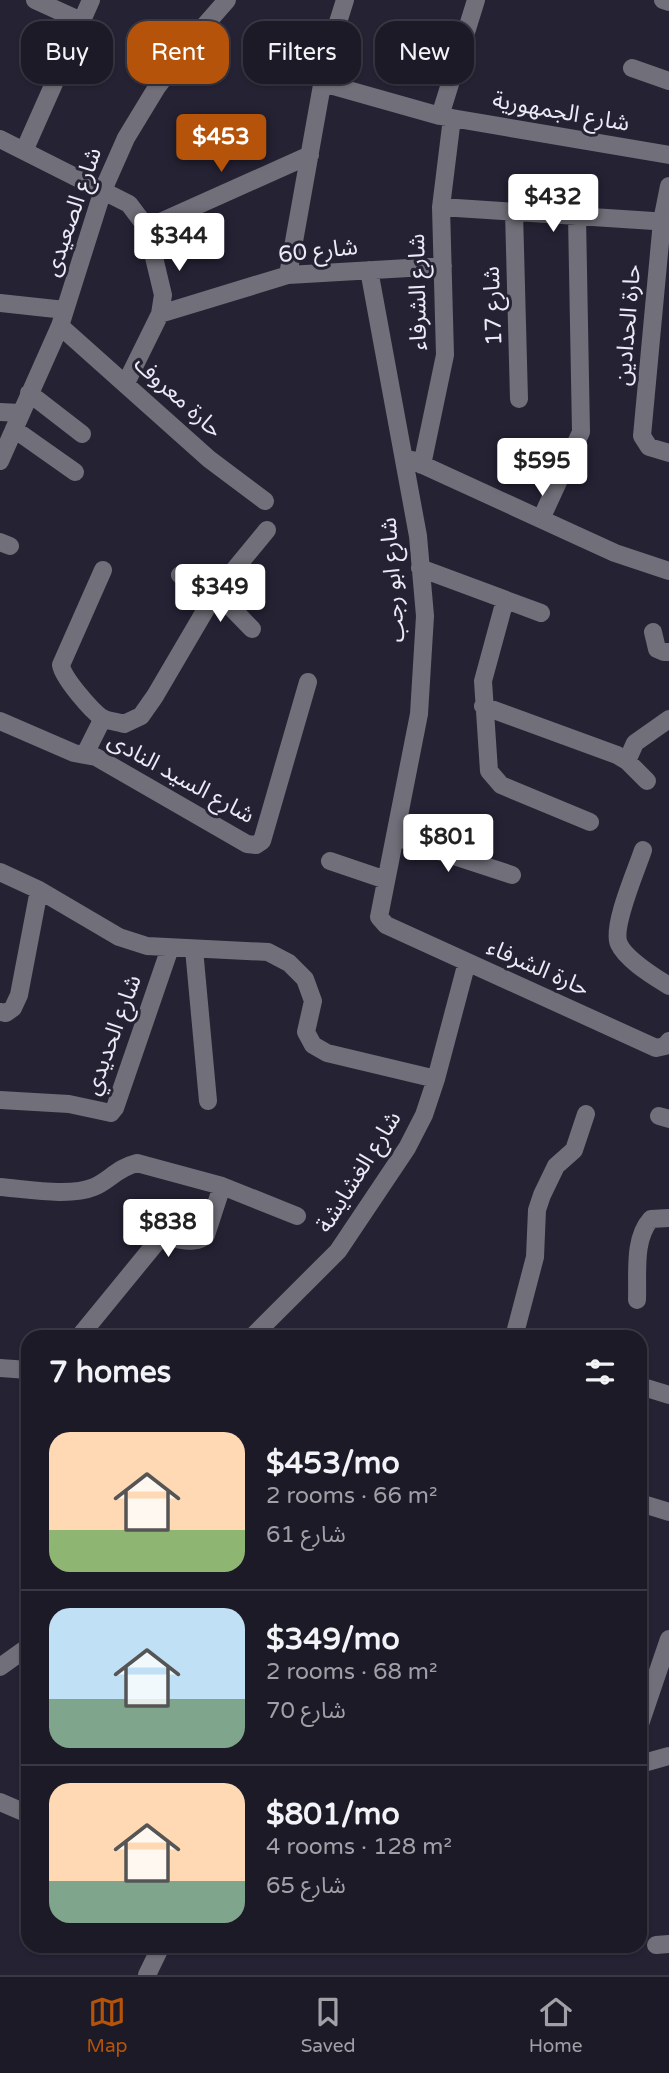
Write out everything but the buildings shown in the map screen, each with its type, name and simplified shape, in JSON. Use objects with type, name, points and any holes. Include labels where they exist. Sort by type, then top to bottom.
[{"type":"street","points":[[36,0],[81,21],[91,0]]},
{"type":"street","name":"شارع الصعيدى","points":[[0,461],[62,318],[103,190],[126,138],[157,87],[192,40],[227,0]]},
{"type":"street","points":[[338,21],[345,0]]},
{"type":"street","name":"شارع الشرفاء","points":[[422,465],[445,355],[441,207],[446,117],[476,0]]},
{"type":"street","points":[[663,0],[669,2]]},
{"type":"street","points":[[632,68],[669,81]]},
{"type":"street","points":[[24,150],[53,84]]},
{"type":"street","points":[[288,275],[323,84]]},
{"type":"street","name":"شارع الجمهورية","points":[[327,84],[446,117],[669,155]]},
{"type":"street","points":[[0,139],[129,204],[147,228],[163,295],[160,314],[126,383]]},
{"type":"street","points":[[147,228],[310,155]]},
{"type":"street","name":"حارة الحدادين","points":[[669,186],[642,436],[649,447],[669,453]]},
{"type":"street","points":[[441,207],[665,222]]},
{"type":"street","name":"شارع 17","points":[[514,212],[520,399]]},
{"type":"street","points":[[541,519],[581,432],[576,216]]},
{"type":"street","name":"شارع 60","points":[[160,314],[288,275],[443,266]]},
{"type":"street","name":"شارع ابو رجب","points":[[369,270],[418,536],[425,616],[419,714],[379,917],[386,925]]},
{"type":"street","points":[[0,303],[62,318]]},
{"type":"street","name":"حارة معروف","points":[[62,318],[126,383],[209,459],[265,501]]},
{"type":"street","points":[[29,393],[82,434]]},
{"type":"street","points":[[0,412],[17,421],[75,472]]},
{"type":"street","points":[[404,457],[615,554],[669,571]]},
{"type":"street","points":[[103,570],[61,665],[62,674],[103,718],[124,724],[141,716],[215,594],[267,530]]},
{"type":"street","points":[[421,568],[541,613]]},
{"type":"street","points":[[180,575],[215,594],[252,629]]},
{"type":"street","points":[[505,600],[483,681],[489,771],[501,785],[590,822]]},
{"type":"street","points":[[653,632],[657,649],[669,652]]},
{"type":"street","name":"شارع السيد النادى","points":[[0,721],[74,753],[96,757],[247,844],[256,845],[262,841],[308,682]]},
{"type":"street","points":[[483,706],[617,755],[647,781]]},
{"type":"street","points":[[85,754],[103,718]]},
{"type":"street","points":[[627,761],[635,743],[669,719]]},
{"type":"street","points":[[396,837],[512,875]]},
{"type":"street","points":[[643,850],[617,927],[617,941],[645,970],[669,986]]},
{"type":"street","points":[[330,861],[386,880]]},
{"type":"street","points":[[0,872],[39,890],[119,937],[147,946],[268,952],[289,962],[305,979],[313,1001],[306,1032],[313,1045],[327,1053],[436,1079]]},
{"type":"street","points":[[0,1012],[6,1013],[13,1008],[19,995],[39,890]]},
{"type":"street","name":"حارة الشرفاء","points":[[386,925],[656,1048],[665,1046],[669,1041]]},
{"type":"street","name":"شارع الحديدي","points":[[0,1100],[69,1104],[111,1113],[116,1108],[170,948]]},
{"type":"street","points":[[194,949],[208,1101]]},
{"type":"street","name":"شارع الغشايشة","points":[[259,1330],[338,1251],[407,1148],[424,1115],[436,1079],[467,962]]},
{"type":"street","points":[[516,1330],[535,1257],[539,1203],[556,1166],[574,1150],[586,1114]]},
{"type":"street","points":[[0,1187],[81,1191],[97,1185],[126,1166],[137,1163],[222,1186],[297,1216]]},
{"type":"street","points":[[85,1330],[160,1238],[180,1238],[194,1242],[201,1241],[206,1236],[222,1186]]},
{"type":"street","points":[[637,1300],[638,1261],[643,1228],[651,1219],[669,1218]]},
{"type":"street","points":[[0,1368],[21,1370]]},
{"type":"street","points":[[647,1388],[669,1395]]},
{"type":"street","points":[[647,1505],[669,1512]]},
{"type":"street","points":[[647,1703],[669,1639]]},
{"type":"street","points":[[647,1762],[669,1756]]},
{"type":"street","points":[[0,1802],[21,1811]]},
{"type":"street","points":[[147,1975],[158,1953]]}]
